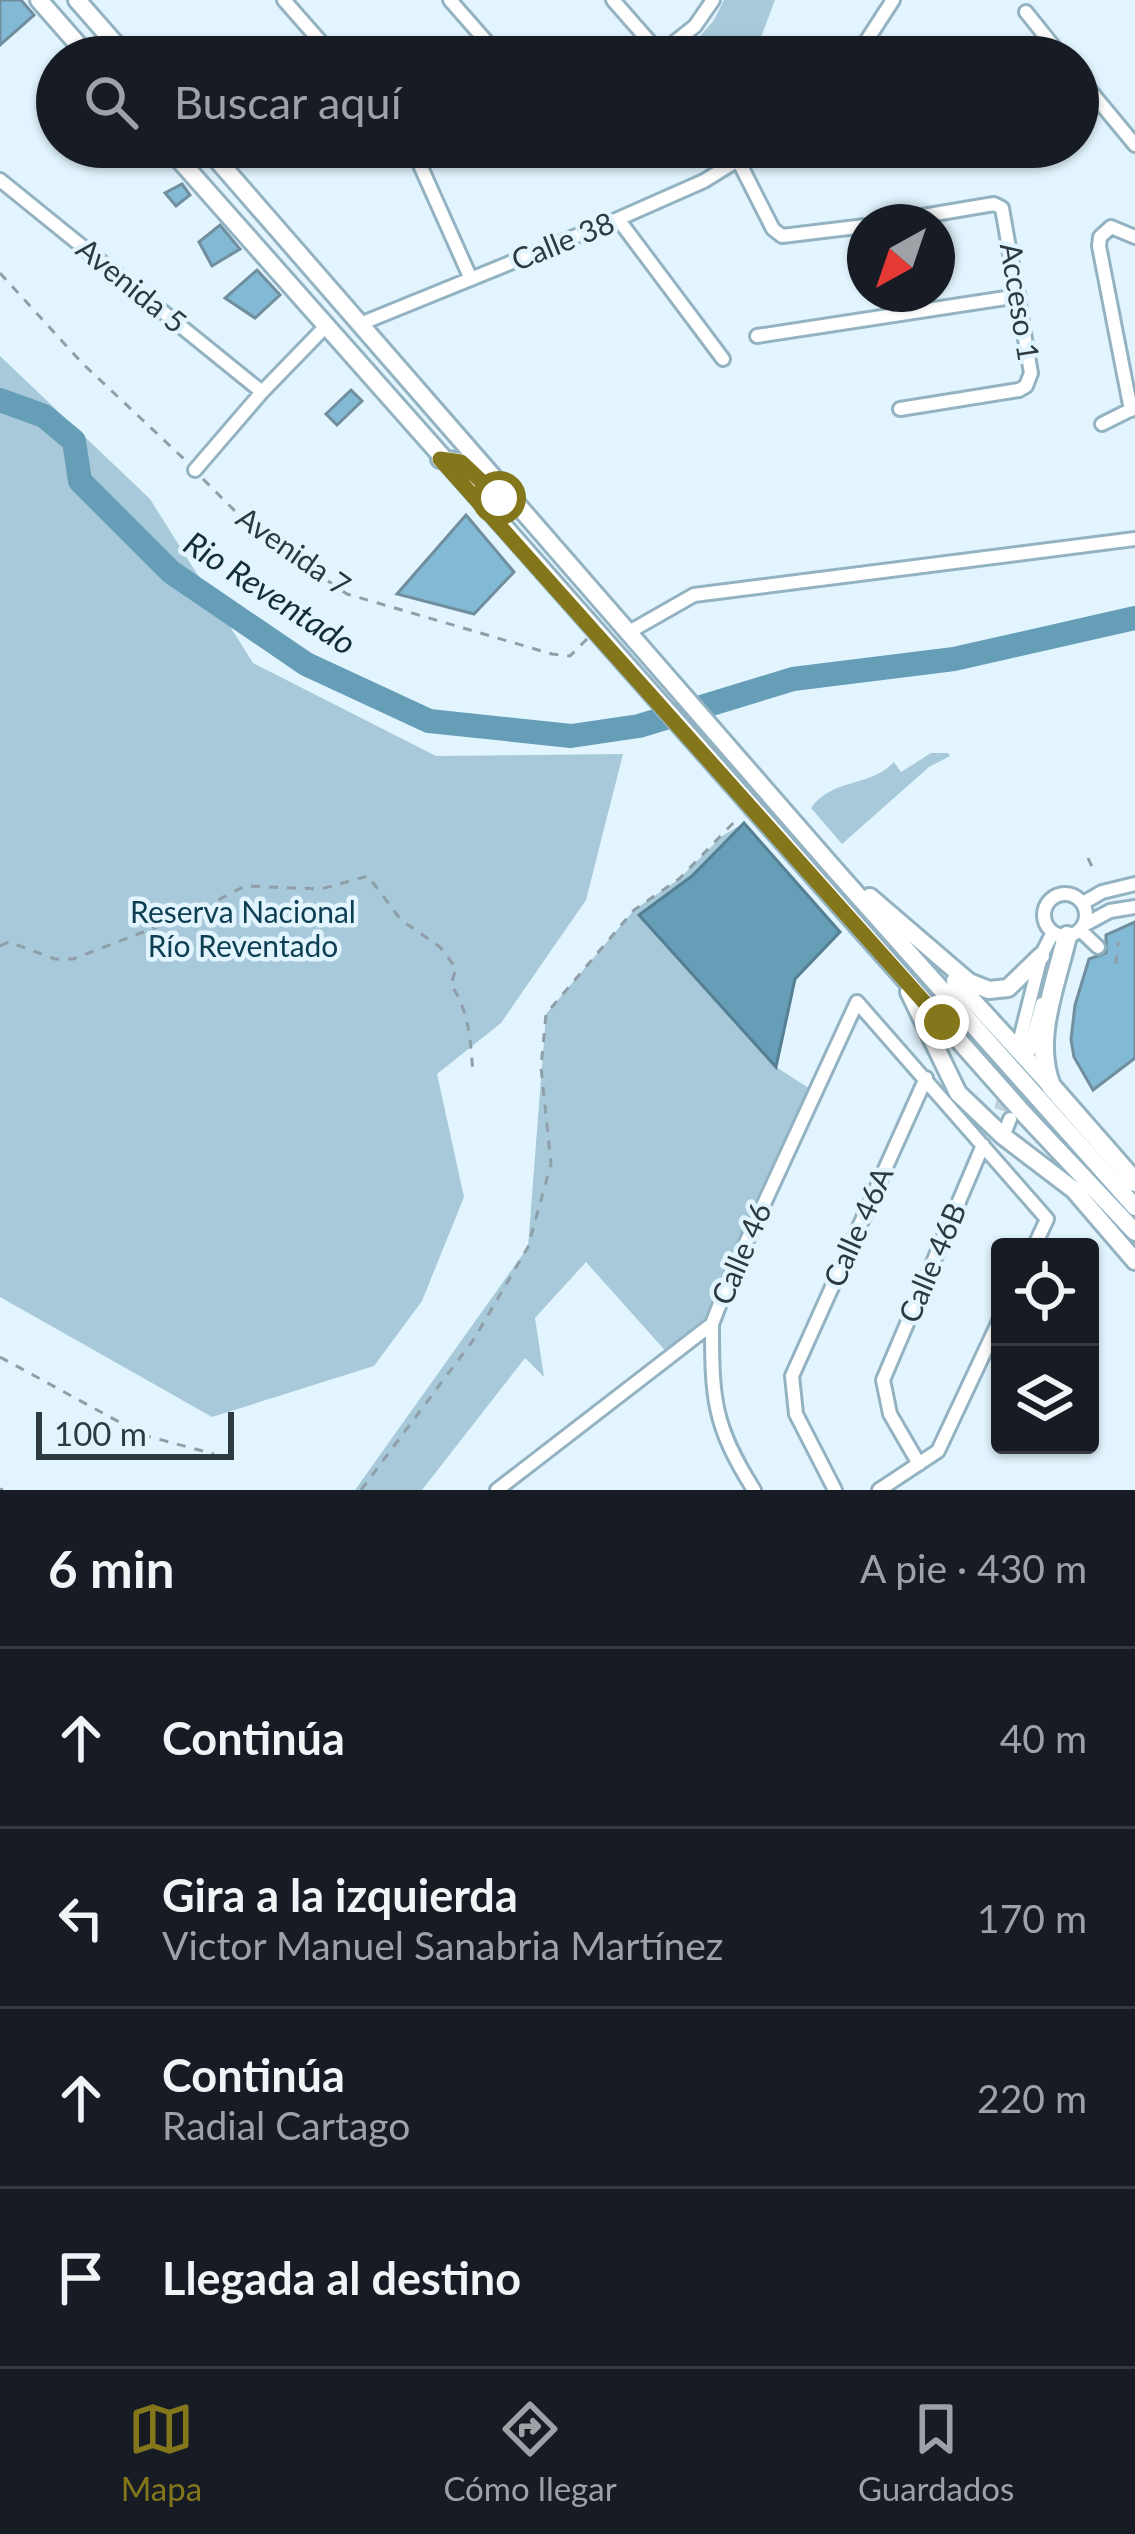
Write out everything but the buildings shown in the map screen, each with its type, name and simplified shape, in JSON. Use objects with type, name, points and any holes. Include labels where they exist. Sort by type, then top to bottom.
[{"type":"highway","points":[[1069,932],[1043,1042],[1051,1086],[1135,1182]]},
{"type":"main road","points":[[40,0],[71,36]]},
{"type":"main road","points":[[77,0],[109,36]]},
{"type":"main road","points":[[186,168],[440,459],[1135,1232]]},
{"type":"main road","points":[[224,168],[1135,1207]]},
{"type":"main road","points":[[440,459],[461,462],[510,512],[526,514]]},
{"type":"main road","points":[[836,871],[980,988],[1008,988],[1041,956]]},
{"type":"main road","points":[[900,921],[1051,1086]]},
{"type":"main road","points":[[905,980],[958,1093],[1001,1123],[1074,1190],[1135,1261]]},
{"type":"street","points":[[284,0],[316,36]]},
{"type":"street","points":[[450,0],[482,36]]},
{"type":"street","points":[[613,0],[643,36]]},
{"type":"street","points":[[683,36],[713,0]]},
{"type":"street","points":[[870,36],[893,0]]},
{"type":"street","points":[[1026,12],[1045,36]]},
{"type":"street","points":[[1099,101],[1135,145]]},
{"type":"street","points":[[422,168],[471,278]]},
{"type":"street","name":"Calle 38","points":[[360,324],[618,219],[718,168]]},
{"type":"street","points":[[753,168],[773,229],[782,236],[847,228]]},
{"type":"street","name":"Avenida 5","points":[[0,179],[262,392]]},
{"type":"street","name":"Acceso 1","points":[[900,409],[1026,386],[1031,373],[1002,208],[994,204],[955,211]]},
{"type":"street","points":[[618,219],[722,359]]},
{"type":"street","points":[[1102,424],[1133,409],[1100,237],[1111,227],[1135,236]]},
{"type":"street","points":[[757,336],[1019,296]]},
{"type":"street","points":[[195,470],[325,327]]},
{"type":"street","points":[[629,632],[694,595],[1135,539]]},
{"type":"street","points":[[1135,884],[1102,892],[1083,903],[1069,932],[1023,1051],[1041,956],[1069,932],[1111,911],[1135,907]]},
{"type":"street","points":[[1083,903],[1072,894],[1053,897],[1044,915],[1097,947]]},
{"type":"street","name":"Calle 46","points":[[497,1490],[712,1324],[857,1002],[926,1078]]},
{"type":"street","points":[[926,1078],[1047,1219],[1038,1238]]},
{"type":"street","name":"Calle 46A","points":[[835,1490],[796,1414],[792,1376],[926,1078]]},
{"type":"street","name":"Calle 46B","points":[[919,1463],[890,1414],[883,1381],[983,1145]]},
{"type":"street","points":[[712,1324],[712,1394],[721,1429],[754,1490]]},
{"type":"street","points":[[879,1490],[938,1450],[991,1337]]},
{"type":"path","name":"Avenida 7","points":[[0,273],[82,363],[195,470],[221,501],[347,594],[570,656],[595,632]]},
{"type":"path","points":[[361,1490],[474,1339],[528,1247],[550,1164],[541,1067],[546,1014],[634,910],[679,879],[745,801]]},
{"type":"path","points":[[1088,858],[1093,869]]},
{"type":"path","points":[[0,946],[9,942],[55,959],[73,959],[193,913],[245,886],[321,889],[368,876],[401,920],[440,947],[456,968],[452,985],[468,1016],[472,1072]]},
{"type":"path","points":[[1116,964],[1118,942]]},
{"type":"path","points":[[0,1357],[143,1435],[214,1454]]},
{"type":"green space","points":[[724,0],[775,0],[761,36],[700,36]]},
{"type":"green space","name":"Reserva Nacional Río Reventado","points":[[0,356],[150,499],[253,663],[436,756],[623,754],[586,900],[501,1023],[437,1074],[464,1197],[422,1301],[374,1366],[212,1417],[0,1297]]},
{"type":"green space","points":[[931,753],[950,756],[929,767],[842,844],[811,808],[830,792],[874,776],[894,762],[901,772]]},
{"type":"green space","points":[[744,823],[840,932],[795,979],[776,1067],[815,1092],[712,1324],[670,1356],[586,1262],[535,1318],[544,1377],[525,1358],[422,1490],[355,1490],[528,1247],[546,1014],[634,910],[679,879],[722,836]]},
{"type":"shaded area","points":[[744,823],[840,932],[795,979],[776,1067],[639,915],[692,876]]},
{"type":"waterway","name":"Rio Reventado","points":[[0,400],[44,416],[74,441],[80,481],[171,572],[306,664],[429,721],[571,736],[639,726],[793,679],[954,659],[1135,618]]},
{"type":"tunnel","points":[[1000,1110],[1018,1047]]},
{"type":"route","points":[[499,498],[461,462],[440,459],[942,1022]]}]
